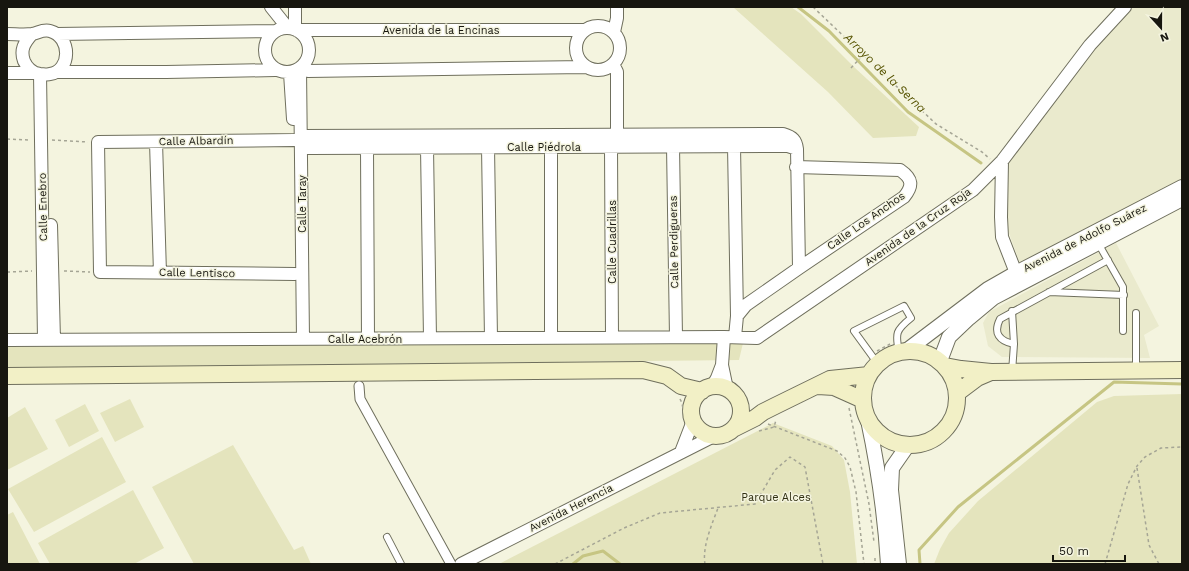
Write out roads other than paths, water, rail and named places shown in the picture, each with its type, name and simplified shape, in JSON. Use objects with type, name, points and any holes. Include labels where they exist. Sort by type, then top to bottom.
[{"type":"main road","points":[[942,364],[953,378],[957,392],[957,406],[952,419],[945,430],[934,439],[921,444],[908,445],[893,442],[880,435],[868,420],[863,400],[863,392],[874,369],[884,359],[903,352],[924,353],[942,364],[960,369],[991,372],[1182,370]]},
{"type":"main road","points":[[7,376],[643,370],[667,376],[680,392],[698,429],[705,434],[714,436],[725,435],[735,428],[762,421],[814,385],[830,379],[874,369]]},
{"type":"main road","points":[[957,392],[977,378],[991,372]]},
{"type":"main road","points":[[814,385],[834,387],[863,400]]},
{"type":"main road","points":[[690,415],[695,398],[714,389]]},
{"type":"main road","points":[[680,392],[714,389],[734,394],[739,400],[741,408],[740,419],[735,428]]},
{"type":"main road","points":[[741,408],[762,421]]},
{"type":"street","points":[[271,7],[293,29],[303,34],[308,42],[309,52],[306,62],[297,70]]},
{"type":"street","points":[[293,29],[295,7]]},
{"type":"street","points":[[614,32],[617,18],[617,7]]},
{"type":"street","name":"Avenida de la Cruz Roja","points":[[729,337],[757,338],[973,190],[1000,163],[1090,45],[1125,7]]},
{"type":"street","points":[[592,26],[600,26],[608,28],[614,32],[618,38],[620,52],[614,64],[605,69],[595,70],[586,66],[580,61],[576,53],[576,44],[579,36],[585,30],[592,26]]},
{"type":"street","points":[[57,34],[64,43],[67,53],[64,64],[45,73],[26,66],[22,54],[24,43],[32,34],[40,30],[57,34],[275,31],[293,29]]},
{"type":"street","name":"Avenida de la Encinas","points":[[293,29],[585,30]]},
{"type":"street","points":[[275,31],[267,39],[264,50],[267,62],[275,70]]},
{"type":"street","points":[[7,34],[32,34]]},
{"type":"street","points":[[614,64],[618,72],[617,134]]},
{"type":"street","points":[[7,73],[275,70],[283,73],[297,70],[586,66]]},
{"type":"street","name":"Calle Taray","points":[[297,70],[299,139],[299,339]]},
{"type":"street","name":"Calle Enebro","points":[[45,73],[49,340]]},
{"type":"street","name":"Calle Albardín","points":[[100,272],[98,142],[617,134],[784,134],[792,136],[796,142],[797,150]]},
{"type":"street","name":"Calle Taray","points":[[299,139],[295,274],[299,339]]},
{"type":"street","name":"Calle Piédrola","points":[[299,139],[309,148],[788,146],[797,150]]},
{"type":"street","points":[[156,142],[160,272]]},
{"type":"street","name":"Calle Perdigueras","points":[[673,146],[676,337]]},
{"type":"street","points":[[714,389],[729,337],[737,316],[734,146]]},
{"type":"street","points":[[488,147],[491,338]]},
{"type":"street","points":[[551,147],[551,338]]},
{"type":"street","name":"Calle Cuadrillas","points":[[611,147],[612,338]]},
{"type":"street","points":[[367,148],[368,339]]},
{"type":"street","points":[[428,148],[430,338]]},
{"type":"street","points":[[797,150],[796,167],[799,268]]},
{"type":"street","points":[[1000,163],[1002,237],[1016,273]]},
{"type":"street","name":"Calle Los Anchos","points":[[737,316],[746,305],[904,197],[910,190],[911,184],[909,178],[900,170],[796,167]]},
{"type":"street","name":"Avenida de Adolfo Suárez","points":[[991,294],[1016,273],[1182,188]]},
{"type":"street","name":"Avenida de Adolfo Suárez","points":[[991,294],[1098,243],[1182,200]]},
{"type":"street","name":"Calle Lentisco","points":[[100,272],[295,274]]},
{"type":"street","points":[[903,352],[991,294]]},
{"type":"street","points":[[942,364],[949,337],[991,294]]},
{"type":"street","name":"Calle Acebrón","points":[[7,340],[729,337]]},
{"type":"street","points":[[359,386],[360,399],[451,564]]},
{"type":"street","points":[[681,452],[690,415]]},
{"type":"street","points":[[868,420],[877,464],[888,564]]},
{"type":"street","name":"Avenida Herencia","points":[[461,564],[714,436]]},
{"type":"street","points":[[899,564],[891,490],[892,468],[908,445]]},
{"type":"lane","points":[[1098,243],[1123,287],[1123,331]]},
{"type":"lane","points":[[1014,344],[1000,339],[997,333],[997,324],[1000,319],[1012,311],[1108,260]]},
{"type":"lane","points":[[1048,292],[1124,295]]},
{"type":"lane","points":[[874,369],[854,331],[904,306],[911,318],[900,326],[898,334],[897,342],[903,352]]},
{"type":"lane","points":[[1012,311],[1014,344],[1012,372]]},
{"type":"lane","points":[[1136,313],[1136,370]]},
{"type":"lane","points":[[387,537],[401,564]]},
{"type":"waterway","name":"Arroyo de la Serna","points":[[798,7],[829,31],[908,112],[981,163]]},
{"type":"waterway","points":[[920,564],[919,550],[958,507],[1114,382],[1182,384]]},
{"type":"waterway","points":[[573,564],[583,556],[603,551],[620,564]]},
{"type":"park label","name":"Parque Alces","points":[[776,497]]}]
